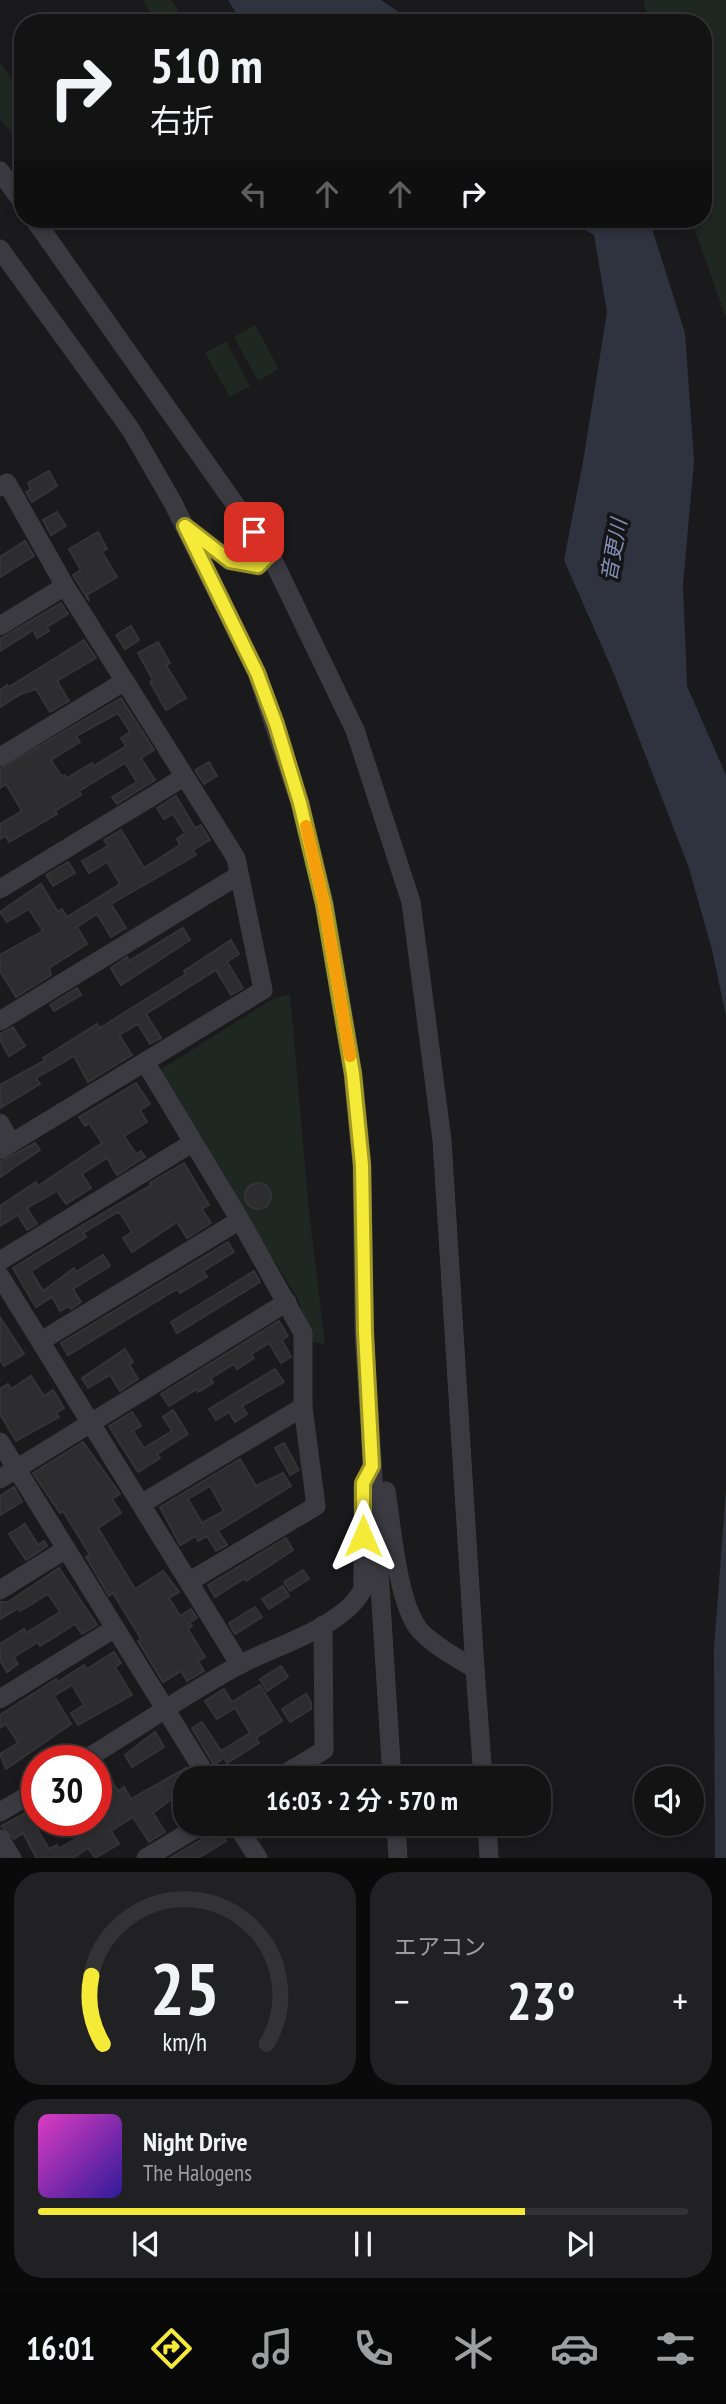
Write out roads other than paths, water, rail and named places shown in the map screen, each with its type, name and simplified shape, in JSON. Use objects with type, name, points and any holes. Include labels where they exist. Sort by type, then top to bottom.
[{"type":"street","points":[[0,171],[14,190]]},
{"type":"street","points":[[40,228],[270,554],[355,730],[411,902],[442,1140],[482,1766]]},
{"type":"street","points":[[0,249],[131,430],[185,526],[257,673],[300,803],[324,904],[353,1074],[362,1165],[365,1332],[391,1766]]},
{"type":"street","points":[[0,487],[7,483],[65,586],[236,858],[263,989],[6,1146],[0,1123]]},
{"type":"street","points":[[185,526],[230,561],[258,566],[270,554]]},
{"type":"street","points":[[0,626],[65,586]]},
{"type":"street","points":[[0,757],[125,681]]},
{"type":"street","points":[[0,889],[184,778]]},
{"type":"street","points":[[0,1021],[239,875]]},
{"type":"street","points":[[145,1062],[240,1220],[303,1333],[303,1406],[316,1506],[190,1581]]},
{"type":"street","points":[[0,1261],[192,1143]]},
{"type":"street","points":[[41,1341],[240,1220]]},
{"type":"street","points":[[0,1276],[240,1665]]},
{"type":"street","points":[[8,1474],[287,1302]]},
{"type":"street","points":[[141,1504],[303,1406]]},
{"type":"street","points":[[0,1442],[8,1474],[66,1549],[201,1766]]},
{"type":"street","points":[[372,1466],[386,1488],[403,1588],[411,1615],[419,1630],[475,1669]]},
{"type":"street","points":[[109,1745],[240,1665],[323,1625],[357,1601],[363,1589],[363,1483],[372,1466]]},
{"type":"street","points":[[0,1590],[66,1549]]},
{"type":"street","points":[[298,1766],[324,1750],[323,1625]]},
{"type":"street","points":[[0,1699],[115,1629]]},
{"type":"street","points":[[0,1812],[21,1800]]},
{"type":"street","points":[[146,1858],[183,1836]]},
{"type":"street","points":[[244,1836],[258,1858]]},
{"type":"street","points":[[397,1836],[398,1858]]},
{"type":"street","points":[[487,1836],[489,1858]]},
{"type":"street","points":[[0,1839],[12,1858]]},
{"type":"water","points":[[228,0],[381,0],[402,14],[237,14]]},
{"type":"water","name":"音更川","points":[[582,228],[652,228],[685,333],[694,461],[683,585],[687,686],[726,775],[726,1016],[712,950],[689,868],[614,674],[564,560],[607,312],[594,235]]},
{"type":"water","points":[[726,1490],[726,1858],[715,1858],[714,1648]]}]
